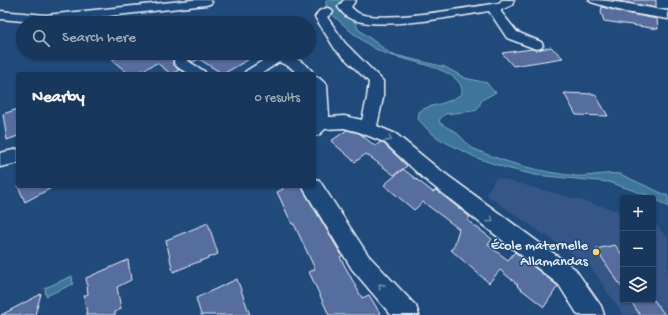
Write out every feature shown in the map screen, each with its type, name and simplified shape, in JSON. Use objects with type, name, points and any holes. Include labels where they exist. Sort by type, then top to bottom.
[{"type":"street","points":[[350,0],[344,7],[354,16],[368,19],[410,18],[506,4],[508,0]]},
{"type":"street","points":[[595,0],[625,8],[668,16]]},
{"type":"street","points":[[74,16],[206,2]]},
{"type":"street","points":[[495,6],[495,12],[512,35],[536,45]]},
{"type":"street","points":[[327,12],[322,14],[321,17],[329,32],[341,47],[367,70],[376,81],[375,98],[368,129]]},
{"type":"street","points":[[0,15],[16,16]]},
{"type":"street","points":[[181,60],[181,63],[191,72]]},
{"type":"street","points":[[253,72],[267,60]]},
{"type":"street","points":[[285,60],[295,64],[305,72]]},
{"type":"street","points":[[316,83],[319,85],[318,127],[344,122],[368,129],[390,138],[429,172],[566,277],[592,315]]},
{"type":"street","points":[[0,160],[16,156]]},
{"type":"street","points":[[313,188],[360,262],[407,315]]},
{"type":"shaded area","points":[[326,0],[341,0],[344,13],[356,23],[358,29],[391,54],[445,67],[465,78],[487,83],[493,91],[496,92],[482,100],[477,110],[445,114],[439,120],[440,123],[458,134],[472,148],[510,162],[549,172],[576,176],[620,174],[668,196],[668,207],[656,200],[656,195],[646,195],[609,182],[535,175],[506,168],[477,158],[441,140],[430,132],[418,119],[419,112],[423,109],[448,101],[458,96],[462,93],[460,84],[453,77],[443,71],[382,52],[374,48],[352,33],[326,9]]},
{"type":"shaded area","name":"École maternelle Allamandas","points":[[496,177],[620,211],[620,303],[656,303],[656,224],[668,238],[668,315],[623,315],[590,266],[486,195]]},
{"type":"shaded area","points":[[72,276],[73,284],[46,296],[45,288]]},
{"type":"building","points":[[612,0],[656,0],[656,8],[629,3]]},
{"type":"building","points":[[602,7],[657,19],[658,29],[604,21],[601,12]]},
{"type":"building","points":[[551,47],[563,58],[513,66],[502,53],[532,49],[536,50]]},
{"type":"building","points":[[112,60],[173,60],[173,63],[179,70],[175,72],[168,72],[157,63],[139,72],[127,72]]},
{"type":"building","points":[[201,60],[248,60],[227,72],[220,72]]},
{"type":"building","points":[[564,93],[595,94],[608,116],[576,115]]},
{"type":"building","points":[[16,110],[16,137],[7,140],[3,114]]},
{"type":"building","points":[[347,130],[359,133],[375,146],[381,142],[383,143],[407,166],[394,175],[366,154],[355,162],[331,141]]},
{"type":"building","points":[[403,169],[433,192],[436,190],[470,217],[467,220],[492,239],[488,245],[508,260],[515,252],[558,286],[544,307],[517,286],[518,285],[500,270],[489,283],[451,250],[454,246],[459,229],[423,202],[414,210],[384,185]]},
{"type":"building","points":[[19,188],[51,188],[25,202]]},
{"type":"building","points":[[282,188],[302,188],[342,256],[340,257],[362,298],[369,295],[381,315],[329,315],[309,272],[315,269],[277,192],[283,189]]},
{"type":"building","points":[[208,223],[218,254],[173,272],[166,240]]},
{"type":"building","points":[[615,245],[620,252],[620,285],[596,249]]},
{"type":"building","points":[[128,260],[131,280],[117,287],[121,309],[115,312],[115,315],[87,315],[84,296],[88,294],[86,278]]},
{"type":"building","points":[[237,279],[250,315],[201,315],[196,298]]},
{"type":"building","points":[[41,294],[35,315],[1,315]]},
{"type":"building","points":[[632,303],[656,303],[665,315],[640,315]]},
{"type":"place","name":"École maternelle Allamandas","points":[[596,252]]}]
